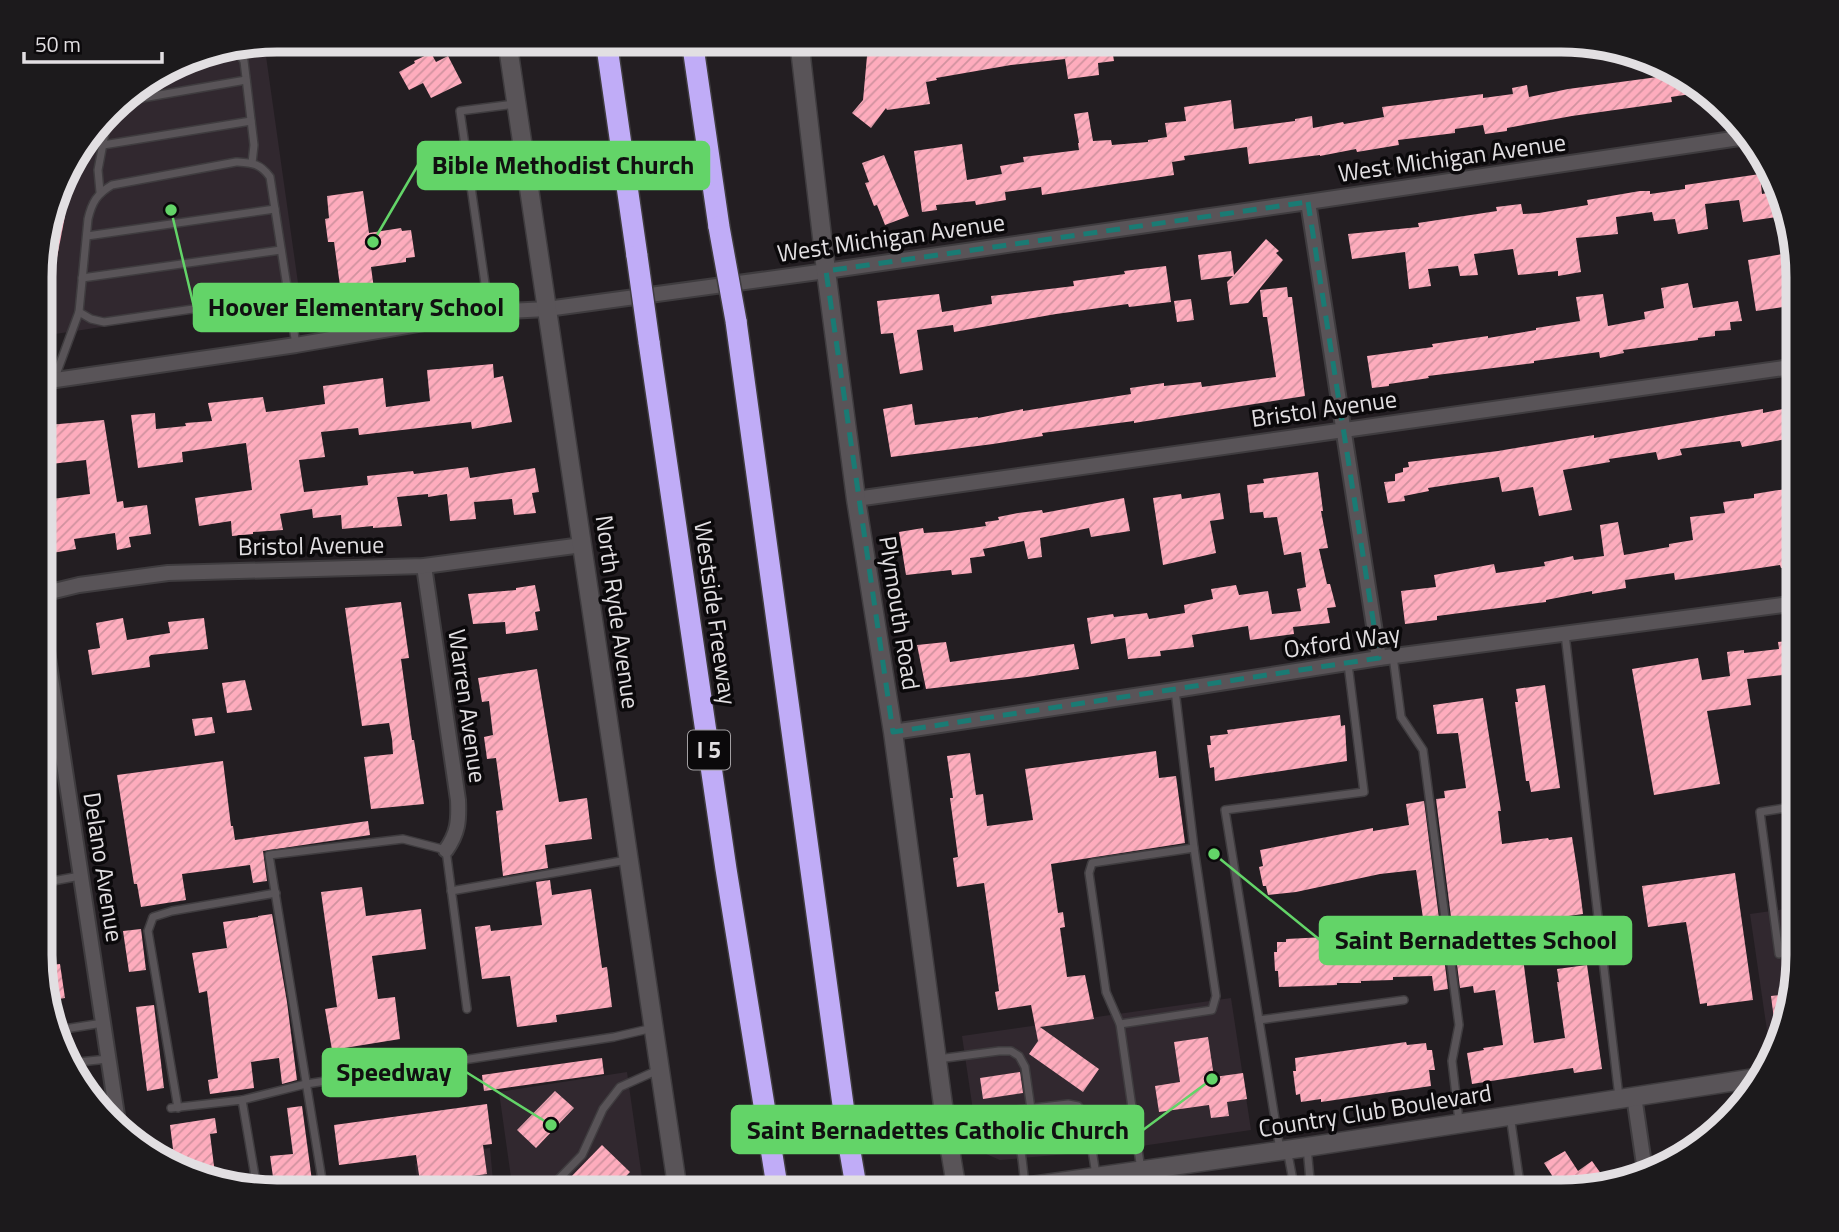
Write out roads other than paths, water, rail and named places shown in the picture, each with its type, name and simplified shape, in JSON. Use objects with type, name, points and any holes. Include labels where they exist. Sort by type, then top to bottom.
[{"type":"highway","name":"Westside Freeway","points":[[608,53],[726,869],[776,1180]]},
{"type":"highway","points":[[694,53],[719,227],[736,321],[846,1134],[855,1180]]},
{"type":"street","name":"North Ryde Avenue","points":[[509,53],[676,1180]]},
{"type":"street","name":"Plymouth Road","points":[[800,53],[856,499],[893,732],[955,1179]]},
{"type":"street","name":"West Michigan Avenue","points":[[52,380],[296,345],[489,312],[547,309],[826,271],[1738,138]]},
{"type":"street","points":[[1308,202],[1344,429],[1386,657]]},
{"type":"street","name":"Bristol Avenue","points":[[856,499],[1786,368]]},
{"type":"street","name":"Bristol Avenue","points":[[52,592],[79,585],[168,573],[424,566],[582,545]]},
{"type":"street","name":"Warren Avenue","points":[[424,566],[458,800],[455,837],[446,850]]},
{"type":"street","name":"Oxford Way","points":[[893,732],[1386,657],[1786,605]]},
{"type":"street","name":"Delano Avenue","points":[[52,684],[116,1111]]},
{"type":"street","name":"Country Club Boulevard","points":[[1104,1179],[1146,1170],[1749,1079]]},
{"type":"street","points":[[1626,1097],[1643,1164]]},
{"type":"lane","points":[[240,56],[244,61],[254,145],[253,163]]},
{"type":"lane","points":[[143,98],[246,80]]},
{"type":"lane","points":[[489,312],[460,111],[517,104]]},
{"type":"lane","points":[[103,145],[251,121]]},
{"type":"lane","points":[[100,192],[98,170],[105,133]]},
{"type":"lane","points":[[52,372],[79,312],[92,205],[100,192],[112,185],[236,162],[253,163],[263,168],[270,177],[296,345]]},
{"type":"lane","points":[[87,236],[275,209]]},
{"type":"lane","points":[[82,278],[281,250]]},
{"type":"lane","points":[[79,312],[104,322],[288,295]]},
{"type":"lane","points":[[1565,634],[1626,1097]]},
{"type":"lane","points":[[1386,657],[1401,716],[1423,750],[1459,1024],[1452,1061],[1460,1122]]},
{"type":"lane","points":[[1292,1179],[1283,1149],[1259,1020],[1225,810],[1364,792],[1348,663]]},
{"type":"lane","points":[[1120,1024],[1212,1010],[1216,996],[1194,848],[1175,690]]},
{"type":"lane","points":[[1779,954],[1760,812],[1786,808]]},
{"type":"lane","points":[[322,1180],[270,855],[403,839],[446,850],[467,1009]]},
{"type":"lane","points":[[1149,1179],[1120,1024],[1106,992],[1089,873],[1092,863],[1194,848]]},
{"type":"lane","points":[[452,891],[629,860]]},
{"type":"lane","points":[[52,881],[81,876]]},
{"type":"lane","points":[[276,893],[172,911],[153,917],[148,932],[174,1108],[242,1100],[306,1084],[614,1037],[654,1028]]},
{"type":"lane","points":[[1259,1020],[1404,1000]]},
{"type":"lane","points":[[65,1029],[103,1023]]},
{"type":"lane","points":[[937,1059],[1011,1051],[1019,1056],[1025,1067],[1031,1109]]},
{"type":"lane","points":[[81,1062],[108,1059]]},
{"type":"lane","points":[[557,1180],[582,1154],[603,1109],[620,1087],[659,1070]]},
{"type":"lane","points":[[242,1100],[255,1178]]},
{"type":"lane","points":[[945,1120],[1068,1104],[1078,1106],[1087,1117],[1088,1179]]},
{"type":"lane","points":[[998,1112],[1011,1119],[1018,1133],[1025,1179]]},
{"type":"lane","points":[[1510,1115],[1519,1179]]},
{"type":"lane","points":[[1307,1147],[1310,1179]]},
{"type":"place","name":"Hoover Elementary School","points":[[171,210]]},
{"type":"place","name":"Bible Methodist Church","points":[[373,242]]},
{"type":"place","name":"Saint Bernadettes School","points":[[1214,854]]},
{"type":"place","name":"Saint Bernadettes Catholic Church","points":[[1212,1079]]},
{"type":"place","name":"Speedway","points":[[551,1125]]}]
